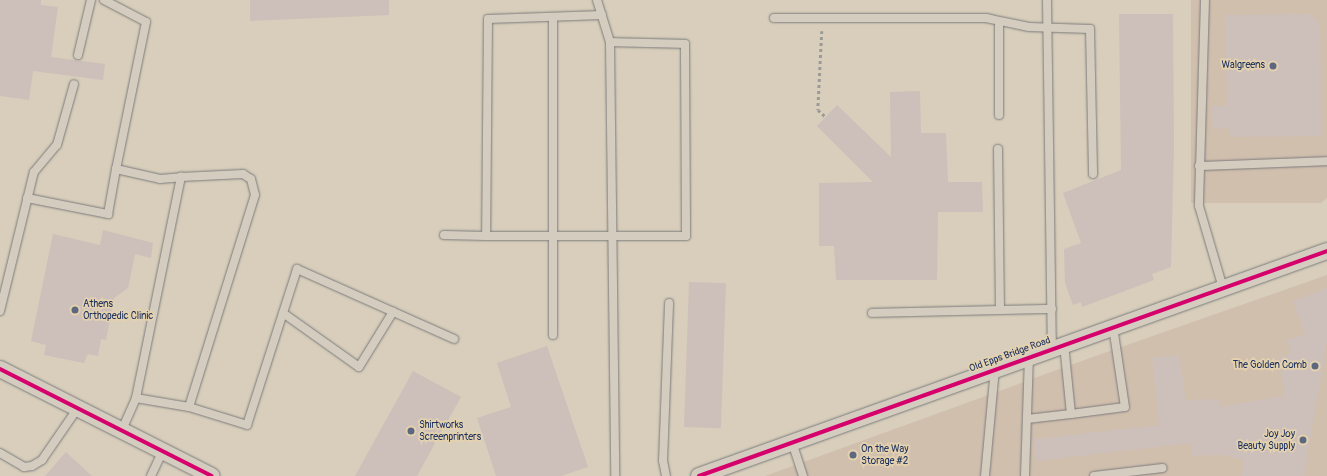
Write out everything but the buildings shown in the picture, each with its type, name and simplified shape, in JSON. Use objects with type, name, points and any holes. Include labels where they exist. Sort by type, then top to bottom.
[{"type":"street","name":"Old Epps Bridge Road","points":[[699,476],[1029,356],[1327,251]]},
{"type":"street","points":[[0,369],[121,432],[212,476]]},
{"type":"lane","points":[[78,55],[91,0]]},
{"type":"lane","points":[[27,198],[108,214],[146,22],[104,0]]},
{"type":"lane","points":[[597,0],[610,42],[611,237],[615,476]]},
{"type":"lane","points":[[1047,0],[1052,309],[1071,414]]},
{"type":"lane","points":[[1205,0],[1199,206],[1224,288]]},
{"type":"lane","points":[[486,236],[488,19],[602,15]]},
{"type":"lane","points":[[553,17],[551,237],[553,335]]},
{"type":"lane","points":[[774,18],[986,18],[999,22],[1048,28],[1090,29],[1092,174]]},
{"type":"lane","points":[[999,22],[999,115]]},
{"type":"lane","points":[[444,235],[551,237],[686,236],[685,44],[610,42]]},
{"type":"lane","points":[[0,311],[34,172],[56,145],[74,84]]},
{"type":"lane","points":[[998,149],[1000,310]]},
{"type":"lane","points":[[1199,166],[1327,161]]},
{"type":"lane","points":[[116,169],[160,180],[181,177],[243,174],[255,187],[189,407]]},
{"type":"lane","points":[[121,432],[136,398],[181,177]]},
{"type":"lane","points":[[136,398],[189,407],[247,425],[297,270],[454,339]]},
{"type":"lane","points":[[666,476],[663,461],[669,302]]},
{"type":"lane","points":[[872,313],[1052,309]]},
{"type":"lane","points":[[283,313],[359,367],[393,312]]},
{"type":"lane","points":[[1027,419],[1125,407],[1113,327]]},
{"type":"lane","points":[[1025,476],[1029,356]]},
{"type":"lane","points":[[985,476],[995,369]]},
{"type":"lane","points":[[0,453],[24,467],[32,466],[42,460],[77,409]]},
{"type":"lane","points":[[792,442],[803,476]]},
{"type":"lane","points":[[151,476],[162,452]]},
{"type":"lane","points":[[1094,476],[1163,468]]},
{"type":"path","points":[[822,19],[818,110],[826,117]]},
{"type":"shaded area","points":[[1191,0],[1327,0],[1327,198],[1321,203],[1191,203]]},
{"type":"shaded area","points":[[1327,275],[1327,476],[765,476],[1090,358]]},
{"type":"cycle path","points":[[699,476],[1327,251]]},
{"type":"cycle path","points":[[0,369],[212,476]]},
{"type":"place","name":"Walgreens","points":[[1273,66]]},
{"type":"place","name":"Athens Orthopedic Clinic","points":[[75,310]]},
{"type":"place","name":"The Golden Comb","points":[[1315,366]]},
{"type":"place","name":"Shirtworks Screenprinters","points":[[411,431]]},
{"type":"place","name":"Joy Joy Beauty Supply","points":[[1303,440]]},
{"type":"place","name":"On the Way Storage #2","points":[[853,455]]}]
